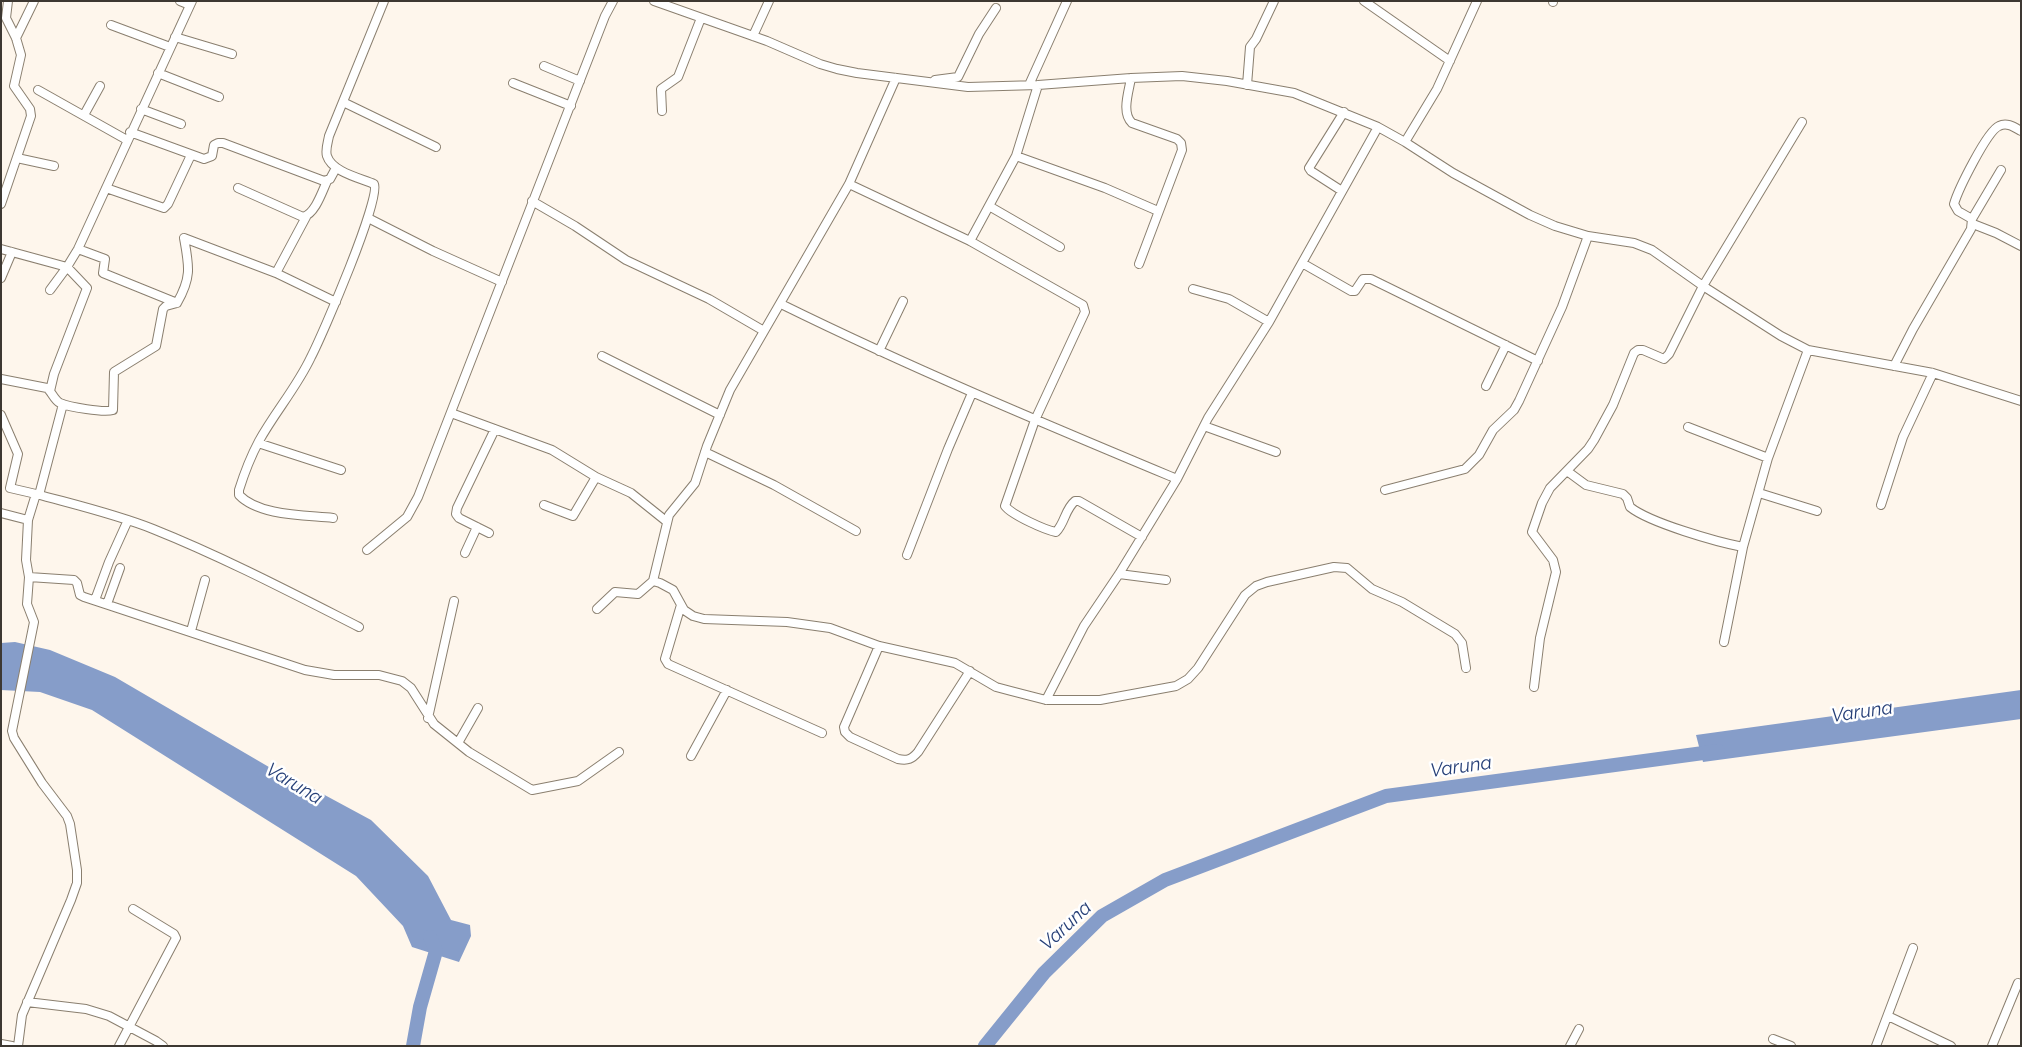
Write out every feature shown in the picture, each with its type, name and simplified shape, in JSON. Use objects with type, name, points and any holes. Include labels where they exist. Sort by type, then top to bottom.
[{"type":"street","points":[[1,204],[31,116],[30,109],[14,86],[21,55],[16,38],[6,18],[8,1]]},
{"type":"street","points":[[16,38],[34,1]]},
{"type":"street","points":[[50,290],[78,249],[191,3],[180,1]]},
{"type":"street","points":[[333,518],[261,509],[243,500],[238,490],[258,443],[311,358],[336,302],[368,218],[376,187],[374,184],[336,168],[327,156],[327,144],[384,1]]},
{"type":"street","points":[[368,550],[407,517],[413,508],[532,201],[605,16],[613,1]]},
{"type":"street","points":[[654,1],[837,69],[896,78],[968,87],[1182,76],[1294,93],[1378,127],[1406,142],[1453,173],[1530,215],[1555,226],[1588,236],[1634,243],[1652,250],[1703,286],[1781,336],[1808,350],[1933,373],[2021,401]]},
{"type":"street","points":[[752,36],[769,1]]},
{"type":"street","points":[[970,240],[1016,156],[1034,85],[1066,1]]},
{"type":"street","points":[[1247,85],[1250,47],[1258,36],[1274,1]]},
{"type":"street","points":[[1364,1],[1450,61]]},
{"type":"street","points":[[1406,142],[1437,89],[1477,1]]},
{"type":"street","points":[[925,82],[958,77],[979,34],[996,8]]},
{"type":"street","points":[[662,110],[661,89],[678,77],[701,18]]},
{"type":"street","points":[[110,25],[170,47]]},
{"type":"street","points":[[175,37],[232,54]]},
{"type":"street","points":[[544,66],[580,80]]},
{"type":"street","points":[[158,73],[219,98]]},
{"type":"street","points":[[597,608],[615,592],[638,594],[653,581],[666,521],[673,509],[695,483],[705,452],[730,390],[849,184],[896,78]]},
{"type":"street","points":[[1131,78],[1126,113],[1128,118],[1132,123],[1177,139],[1181,144],[1182,150],[1139,264]]},
{"type":"street","points":[[513,83],[571,106]]},
{"type":"street","points":[[84,115],[100,86]]},
{"type":"street","points":[[38,90],[84,115],[129,136],[208,159],[212,156],[214,146],[218,143],[223,143],[319,180],[327,181]]},
{"type":"street","points":[[343,102],[436,147]]},
{"type":"street","points":[[141,109],[181,124]]},
{"type":"street","points":[[1342,192],[1309,168],[1344,112]]},
{"type":"street","points":[[1534,687],[1540,638],[1556,572],[1553,560],[1534,536],[1532,528],[1545,496],[1594,440],[1613,405],[1634,353],[1638,350],[1643,350],[1659,358],[1667,358],[1703,286],[1802,122]]},
{"type":"street","points":[[2021,131],[2009,125],[2000,125],[1992,129],[1954,204],[1958,211],[1972,222],[2021,246]]},
{"type":"street","points":[[1046,700],[1084,626],[1120,574],[1177,479],[1204,426],[1268,322],[1378,127]]},
{"type":"street","points":[[106,188],[164,208],[168,204],[191,155]]},
{"type":"street","points":[[1016,156],[1105,188],[1158,211]]},
{"type":"street","points":[[17,158],[54,166]]},
{"type":"street","points":[[276,273],[306,217],[321,196],[327,181],[336,168]]},
{"type":"street","points":[[1894,366],[2001,170]]},
{"type":"street","points":[[849,184],[970,240],[1080,303],[1085,308],[1081,322],[1035,420],[1005,503],[1007,509],[1056,532],[1061,526],[1070,506],[1075,501],[1079,501],[1142,537]]},
{"type":"street","points":[[238,188],[298,216],[306,217]]},
{"type":"street","points":[[532,201],[575,226],[626,260],[716,303],[764,331]]},
{"type":"street","points":[[989,206],[1060,247]]},
{"type":"street","points":[[368,218],[433,251],[502,282]]},
{"type":"street","points":[[1385,490],[1458,472],[1472,464],[1493,430],[1514,410],[1562,307],[1588,236]]},
{"type":"street","points":[[177,303],[190,273],[184,238],[276,273],[336,302]]},
{"type":"street","points":[[1,249],[67,267],[87,288],[54,374],[50,391]]},
{"type":"street","points":[[78,249],[105,259],[103,273],[177,303]]},
{"type":"street","points":[[1,278],[12,252]]},
{"type":"street","points":[[1302,263],[1355,291],[1363,279],[1371,280],[1538,361]]},
{"type":"street","points":[[1193,289],[1229,299],[1268,322]]},
{"type":"street","points":[[879,351],[903,301]]},
{"type":"street","points":[[1,379],[47,388],[63,404],[105,411],[113,410],[114,372],[156,346],[163,309],[166,306],[177,303]]},
{"type":"street","points":[[781,304],[972,393],[1177,479]]},
{"type":"street","points":[[1486,386],[1506,345]]},
{"type":"street","points":[[1724,642],[1743,547],[1768,458],[1808,350]]},
{"type":"street","points":[[602,356],[720,415]]},
{"type":"street","points":[[1881,505],[1903,437],[1933,373]]},
{"type":"street","points":[[907,555],[972,393]]},
{"type":"street","points":[[18,1046],[22,1014],[77,883],[70,824],[67,816],[42,783],[14,738],[12,723],[34,622],[27,604],[29,577],[26,560],[28,520],[38,495],[63,404]]},
{"type":"street","points":[[451,413],[552,450],[596,476],[631,493],[666,521]]},
{"type":"street","points":[[1,415],[18,454],[5,487],[128,520],[217,558],[359,627]]},
{"type":"street","points":[[1204,426],[1276,452]]},
{"type":"street","points":[[1688,427],[1768,458]]},
{"type":"street","points":[[489,533],[459,518],[456,514],[456,508],[495,429]]},
{"type":"street","points":[[258,443],[341,470]]},
{"type":"street","points":[[705,452],[774,485],[856,531]]},
{"type":"street","points":[[1567,471],[1586,485],[1623,494],[1627,498],[1630,507],[1652,519],[1720,542],[1743,547]]},
{"type":"street","points":[[544,505],[573,516],[596,476]]},
{"type":"street","points":[[1759,493],[1817,511]]},
{"type":"street","points":[[1,513],[28,520]]},
{"type":"street","points":[[96,600],[109,562],[128,520]]},
{"type":"street","points":[[465,553],[477,527]]},
{"type":"street","points":[[653,581],[674,590],[684,610],[693,616],[704,619],[787,622],[830,628],[879,646],[955,663],[996,687],[1046,700],[1100,700],[1176,686],[1188,679],[1198,668],[1244,595],[1250,590],[1267,582],[1340,566],[1352,571],[1372,589],[1402,602],[1456,634],[1462,643],[1466,668]]},
{"type":"street","points":[[107,604],[120,568]]},
{"type":"street","points":[[1120,574],[1166,580]]},
{"type":"street","points":[[29,577],[74,580],[77,583],[80,595],[318,673],[392,677],[402,681],[411,688],[425,708],[428,718],[485,762],[532,790],[578,781],[619,752]]},
{"type":"street","points":[[191,631],[205,580]]},
{"type":"street","points":[[428,718],[454,601]]},
{"type":"street","points":[[681,605],[665,659],[666,662],[822,733]]},
{"type":"street","points":[[879,646],[845,720],[844,727],[845,732],[850,737],[898,759],[912,759],[918,752],[970,671]]},
{"type":"street","points":[[692,756],[727,690]]},
{"type":"street","points":[[458,743],[478,708]]},
{"type":"street","points":[[119,1046],[176,938],[174,934],[133,909]]},
{"type":"street","points":[[1876,1046],[1913,948]]},
{"type":"street","points":[[1992,1046],[2018,983]]},
{"type":"street","points":[[27,1002],[86,1009],[109,1016],[163,1046]]},
{"type":"street","points":[[1888,1016],[1951,1046]]},
{"type":"street","points":[[1570,1046],[1579,1030]]},
{"type":"street","points":[[1773,1039],[1791,1046]]},
{"type":"street","points":[[1,1044],[12,1046]]},
{"type":"water","points":[[15,642],[50,650],[115,677],[298,784],[308,786],[371,820],[428,876],[451,920],[470,925],[471,936],[459,962],[412,947],[403,926],[356,876],[92,710],[40,692],[1,690],[1,643]]},
{"type":"water","points":[[2021,690],[2021,719],[1703,762],[1696,735]]},
{"type":"waterway","name":"Varuna","points":[[985,1046],[1044,973],[1102,916],[1165,880],[1386,796],[1718,751]]},
{"type":"waterway","name":"Varuna","points":[[413,1046],[420,1007],[436,951],[430,937]]}]
